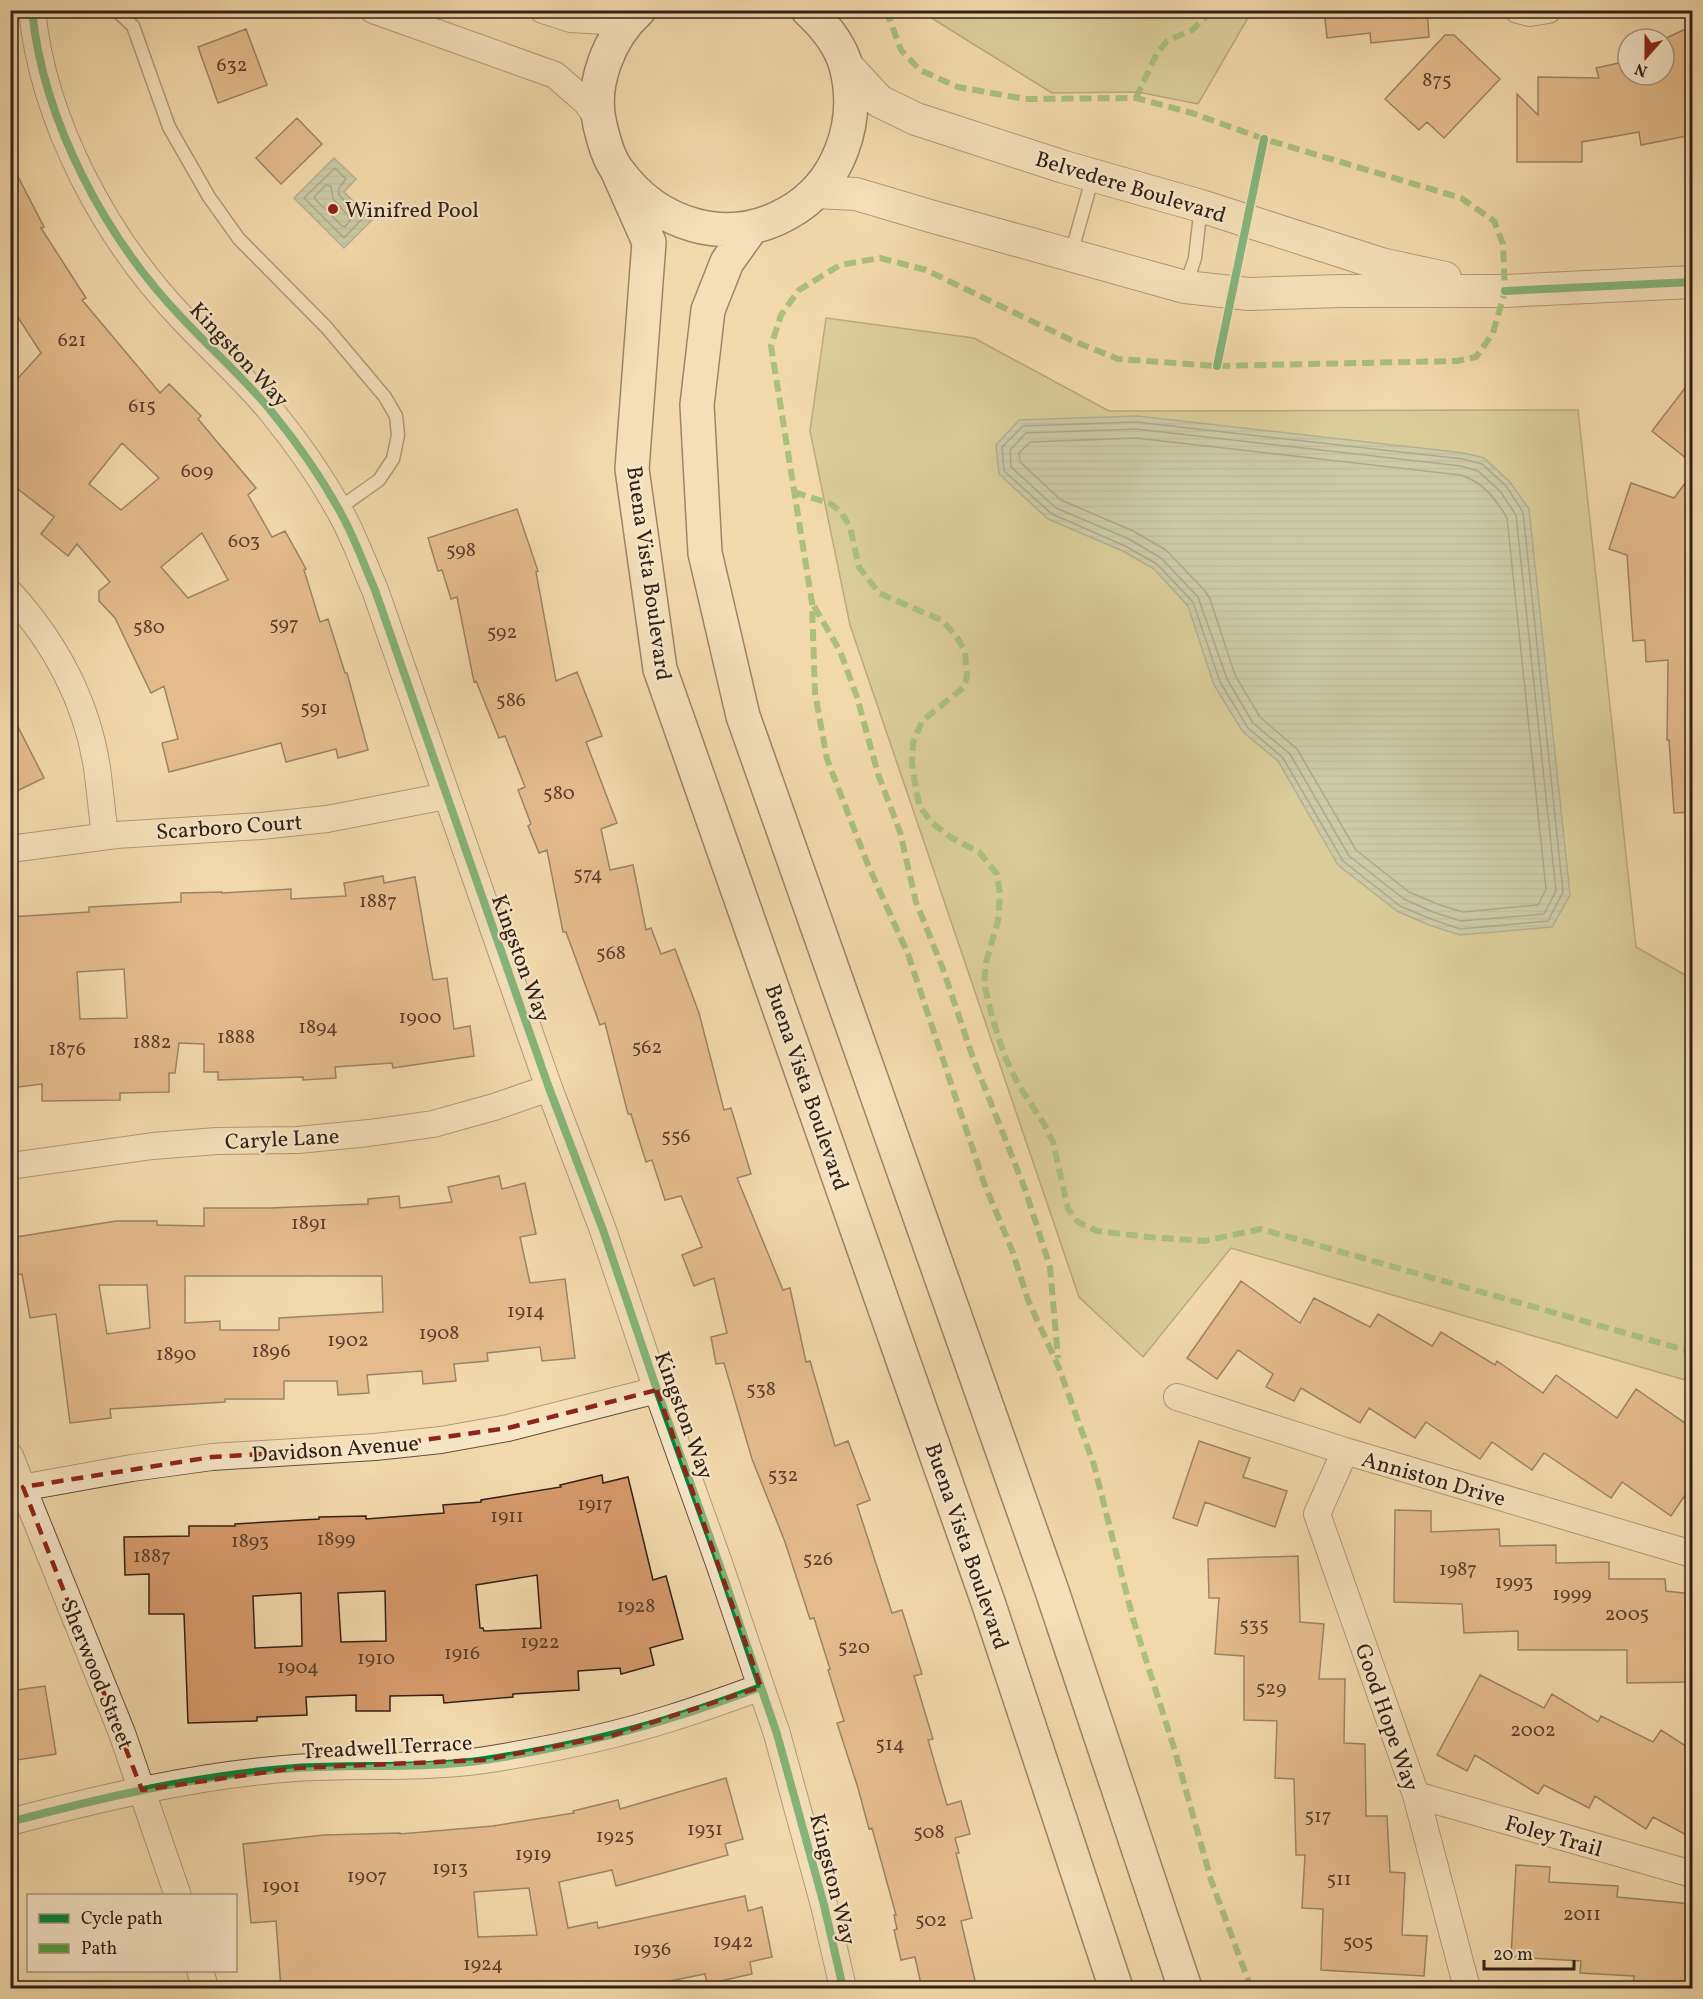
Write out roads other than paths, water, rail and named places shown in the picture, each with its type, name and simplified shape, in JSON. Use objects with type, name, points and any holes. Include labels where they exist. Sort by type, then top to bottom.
[{"type":"main road","name":"Buena Vista Boulevard","points":[[634,15],[610,49],[599,83],[598,118],[605,145],[649,242],[632,470],[660,669],[988,1602],[1116,1989]]},
{"type":"main road","name":"Buena Vista Boulevard","points":[[617,170],[642,200],[675,220],[713,230],[752,227],[786,214],[815,192],[836,165],[848,133],[852,99],[846,65],[819,15]]},
{"type":"main road","points":[[752,227],[727,262],[708,310],[697,405],[705,553],[742,716],[1052,1591],[1185,1989]]},
{"type":"street","name":"Kingston Way","points":[[32,10],[41,63],[58,117],[78,168],[108,223],[142,272],[182,318],[270,409],[304,454],[344,520],[375,590],[549,1088],[603,1230],[777,1734],[824,1905],[843,1989]]},
{"type":"street","points":[[373,10],[555,75],[586,102],[598,118]]},
{"type":"street","points":[[543,10],[571,20],[606,21],[634,15]]},
{"type":"street","points":[[1518,10],[1530,13],[1548,10]]},
{"type":"street","name":"Belvedere Boulevard","points":[[846,65],[879,101],[916,119],[1093,176],[1201,206],[1380,264],[1505,291]]},
{"type":"street","name":"Belvedere Boulevard","points":[[815,192],[856,194],[1185,286],[1249,294],[1341,291],[1505,291],[1692,282]]},
{"type":"street","points":[[10,593],[50,645],[71,683],[82,711],[97,766],[105,836]]},
{"type":"street","name":"Scarboro Court","points":[[10,849],[105,836],[261,826],[327,819],[446,796]]},
{"type":"street","name":"Caryle Lane","points":[[10,1166],[153,1146],[217,1141],[298,1140],[434,1124],[549,1088]]},
{"type":"street","name":"Davidson Avenue","points":[[17,1488],[212,1457],[375,1448],[441,1440],[508,1428],[657,1390]]},
{"type":"street","name":"Anniston Drive","points":[[1178,1397],[1345,1451],[1692,1554]]},
{"type":"street","name":"Good Hope Way","points":[[1345,1451],[1317,1514],[1416,1795],[1467,1989]]},
{"type":"street","name":"Sherwood Street","points":[[10,1455],[17,1488],[122,1734],[177,1894]]},
{"type":"street","name":"Treadwell Terrace","points":[[10,1821],[142,1790],[234,1774],[285,1769],[418,1766],[484,1760],[614,1735],[761,1687]]},
{"type":"street","name":"Foley Trail","points":[[1416,1795],[1692,1874]]},
{"type":"street","points":[[200,1972],[205,1989]]},
{"type":"lane","points":[[116,10],[133,26],[169,128],[209,197],[238,239],[327,328],[385,397],[396,416],[398,435],[393,459],[378,480],[338,509]]},
{"type":"lane","points":[[1071,255],[1093,176]]},
{"type":"lane","points":[[1185,286],[1195,258],[1201,206]]},
{"type":"water","name":"Winifred Pool","points":[[334,158],[356,179],[344,192],[372,220],[344,248],[294,198]]},
{"type":"water","points":[[1137,416],[1464,453],[1484,458],[1510,482],[1529,509],[1570,895],[1552,927],[1460,935],[1397,911],[1338,865],[1278,761],[1243,732],[1214,685],[1188,606],[1154,569],[1123,551],[1048,519],[999,474],[996,445],[1019,420]]},
{"type":"place","name":"Winifred Pool","points":[[333,209]]}]
